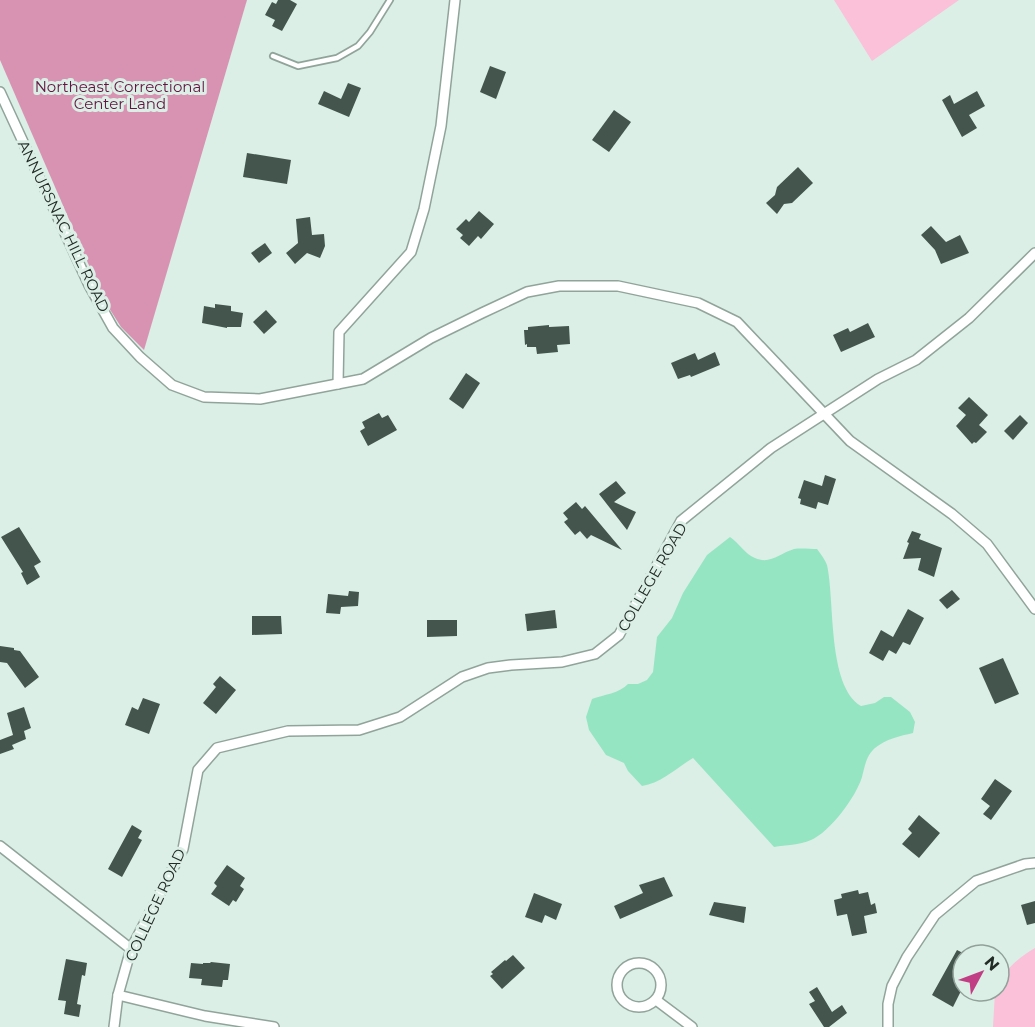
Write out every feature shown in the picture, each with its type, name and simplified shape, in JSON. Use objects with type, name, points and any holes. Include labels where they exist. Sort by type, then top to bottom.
[{"type":"street","points":[[338,384],[339,332],[411,252],[424,209],[441,126],[455,0]]},
{"type":"street","name":"ANNURSNAC HILL ROAD","points":[[0,92],[89,285],[113,328],[140,357],[172,385],[204,397],[260,399],[370,376],[432,338],[527,292],[559,286],[618,286],[698,303],[737,322],[850,441],[952,514],[987,544],[1035,609]]},
{"type":"street","name":"COLLEGE ROAD","points":[[114,1027],[118,995],[131,949],[183,849],[198,770],[218,748],[288,730],[359,730],[400,717],[462,676],[511,664],[562,662],[595,654],[619,635],[681,521],[771,448],[878,379],[916,360],[969,318],[1035,253]]},
{"type":"street","points":[[0,846],[131,949]]},
{"type":"street","points":[[888,1027],[888,1004],[892,986],[907,957],[935,915],[976,881],[1025,864],[1035,863]]},
{"type":"street","points":[[640,963],[653,968],[661,980],[660,994],[656,1000],[643,1007],[629,1005],[623,1001],[616,984],[621,972],[633,964],[640,963]]},
{"type":"street","points":[[118,995],[205,1016],[274,1027]]},
{"type":"street","points":[[656,1000],[692,1027]]},
{"type":"lane","points":[[273,56],[298,66],[337,58],[358,46],[370,32],[390,0]]},
{"type":"shaded area","points":[[834,0],[959,0],[872,61]]},
{"type":"shaded area","points":[[730,537],[748,554],[760,560],[770,559],[794,549],[817,549],[827,565],[837,662],[850,696],[861,706],[875,703],[884,697],[891,697],[910,712],[915,722],[913,733],[888,740],[872,751],[866,761],[859,785],[841,813],[826,830],[802,843],[774,847],[693,758],[662,778],[642,786],[624,763],[606,755],[589,730],[586,717],[592,699],[616,692],[628,684],[638,684],[647,680],[653,672],[657,637],[672,618],[683,593],[707,555]]},
{"type":"shaded area","points":[[1035,948],[1035,1027],[993,1027],[994,1003],[1011,1003],[1011,966]]},
{"type":"green space","name":"Northeast Correctional Center Land","points":[[0,0],[247,0],[144,350],[121,327],[104,300],[0,60]]},
{"type":"building","points":[[278,0],[290,0],[297,4],[282,31],[272,26],[275,20],[265,15],[272,2],[276,4]]},
{"type":"building","points":[[490,66],[506,72],[496,99],[480,92]]},
{"type":"building","points":[[348,83],[361,88],[349,117],[318,104],[324,91],[341,99]]},
{"type":"building","points":[[977,91],[985,106],[969,115],[977,128],[962,137],[942,100],[950,95],[954,104]]},
{"type":"building","points":[[614,110],[631,122],[609,152],[592,140]]},
{"type":"building","points":[[247,153],[291,160],[287,184],[243,177]]},
{"type":"building","points":[[798,167],[813,183],[792,203],[784,204],[777,214],[766,203],[775,195],[777,187]]},
{"type":"building","points":[[479,211],[494,224],[481,239],[478,236],[469,246],[460,238],[463,235],[456,229],[466,219],[469,222]]},
{"type":"building","points":[[310,217],[312,235],[324,234],[325,246],[320,258],[307,253],[295,264],[286,253],[298,243],[296,219]]},
{"type":"building","points":[[931,226],[946,242],[960,235],[969,253],[941,264],[935,250],[921,235]]},
{"type":"building","points":[[265,243],[272,253],[259,263],[251,253]]},
{"type":"building","points":[[215,304],[231,306],[231,311],[243,313],[241,327],[227,328],[202,323],[204,306],[215,308]]},
{"type":"building","points":[[266,310],[277,322],[264,334],[253,322]]},
{"type":"building","points":[[868,323],[875,337],[841,352],[833,335],[848,328],[850,332]]},
{"type":"building","points":[[549,325],[549,327],[569,326],[570,344],[557,345],[558,352],[537,354],[536,347],[525,345],[524,330],[528,330],[528,327]]},
{"type":"building","points":[[715,352],[720,365],[691,377],[690,375],[678,379],[671,363],[695,353],[698,360]]},
{"type":"building","points":[[466,373],[480,383],[463,409],[449,399]]},
{"type":"building","points":[[969,397],[988,415],[979,425],[987,432],[972,444],[956,426],[966,415],[958,408]]},
{"type":"building","points":[[379,413],[382,418],[388,415],[397,430],[368,446],[360,431],[365,428],[362,422]]},
{"type":"building","points":[[1020,415],[1028,423],[1013,440],[1004,431]]},
{"type":"building","points":[[825,475],[836,479],[828,505],[818,502],[816,509],[800,504],[801,499],[798,498],[804,480],[822,486]]},
{"type":"building","points":[[616,481],[626,493],[614,502],[636,512],[627,530],[599,494]]},
{"type":"building","points":[[576,502],[582,509],[585,506],[622,550],[591,535],[587,539],[580,531],[575,535],[564,522],[568,519],[563,513]]},
{"type":"building","points":[[19,527],[41,562],[34,566],[40,577],[27,585],[21,573],[23,572],[1,537]]},
{"type":"building","points":[[912,531],[921,534],[919,539],[942,548],[934,577],[918,570],[921,558],[903,559]]},
{"type":"building","points":[[952,590],[960,599],[947,609],[939,600]]},
{"type":"building","points":[[349,591],[359,592],[358,606],[341,607],[340,614],[326,613],[328,594],[348,596]]},
{"type":"building","points":[[908,609],[924,618],[910,645],[903,642],[896,654],[889,650],[883,661],[869,653],[881,630],[893,637]]},
{"type":"building","points":[[555,610],[557,628],[527,631],[525,614]]},
{"type":"building","points":[[252,616],[281,616],[282,634],[252,635]]},
{"type":"building","points":[[427,620],[457,620],[457,636],[427,637]]},
{"type":"building","points":[[0,646],[20,651],[39,677],[25,688],[7,663],[0,662]]},
{"type":"building","points":[[1003,658],[1019,694],[995,704],[979,668]]},
{"type":"building","points":[[220,676],[236,690],[216,714],[203,703],[216,687],[213,684]]},
{"type":"building","points":[[143,698],[160,704],[149,734],[125,725],[132,707],[138,710]]},
{"type":"building","points":[[24,707],[31,728],[24,731],[26,739],[12,745],[14,749],[0,754],[0,740],[13,735],[7,713]]},
{"type":"building","points":[[995,779],[1012,791],[991,820],[983,814],[990,806],[981,799]]},
{"type":"building","points":[[919,815],[940,833],[919,858],[902,844],[912,833],[908,829]]},
{"type":"building","points":[[132,825],[142,831],[138,838],[142,840],[122,877],[108,869]]},
{"type":"building","points":[[227,865],[245,878],[240,886],[244,889],[236,902],[233,900],[229,906],[211,894],[217,886],[214,883]]},
{"type":"building","points":[[664,877],[673,896],[620,919],[614,906],[643,893],[639,885]]},
{"type":"building","points":[[858,890],[859,894],[868,892],[871,905],[875,903],[877,913],[864,916],[867,933],[852,936],[847,914],[837,916],[834,900],[842,898],[841,894]]},
{"type":"building","points":[[534,893],[562,904],[556,920],[545,915],[542,923],[525,917]]},
{"type":"building","points":[[1035,901],[1035,923],[1027,925],[1021,905]]},
{"type":"building","points":[[714,902],[746,907],[744,923],[709,915]]},
{"type":"building","points":[[513,955],[525,968],[502,989],[490,976],[493,974],[491,972]]},
{"type":"building","points":[[66,959],[87,963],[85,976],[82,975],[77,1004],[81,1005],[79,1017],[64,1014],[66,1001],[58,1000]]},
{"type":"building","points":[[951,961],[951,1003],[955,1003],[953,1007],[932,995]]},
{"type":"building","points":[[191,963],[230,964],[228,980],[223,980],[222,987],[201,985],[202,979],[189,978]]},
{"type":"building","points":[[817,987],[832,1012],[842,1005],[847,1013],[829,1027],[824,1027],[809,1004],[815,1001],[809,992]]}]
